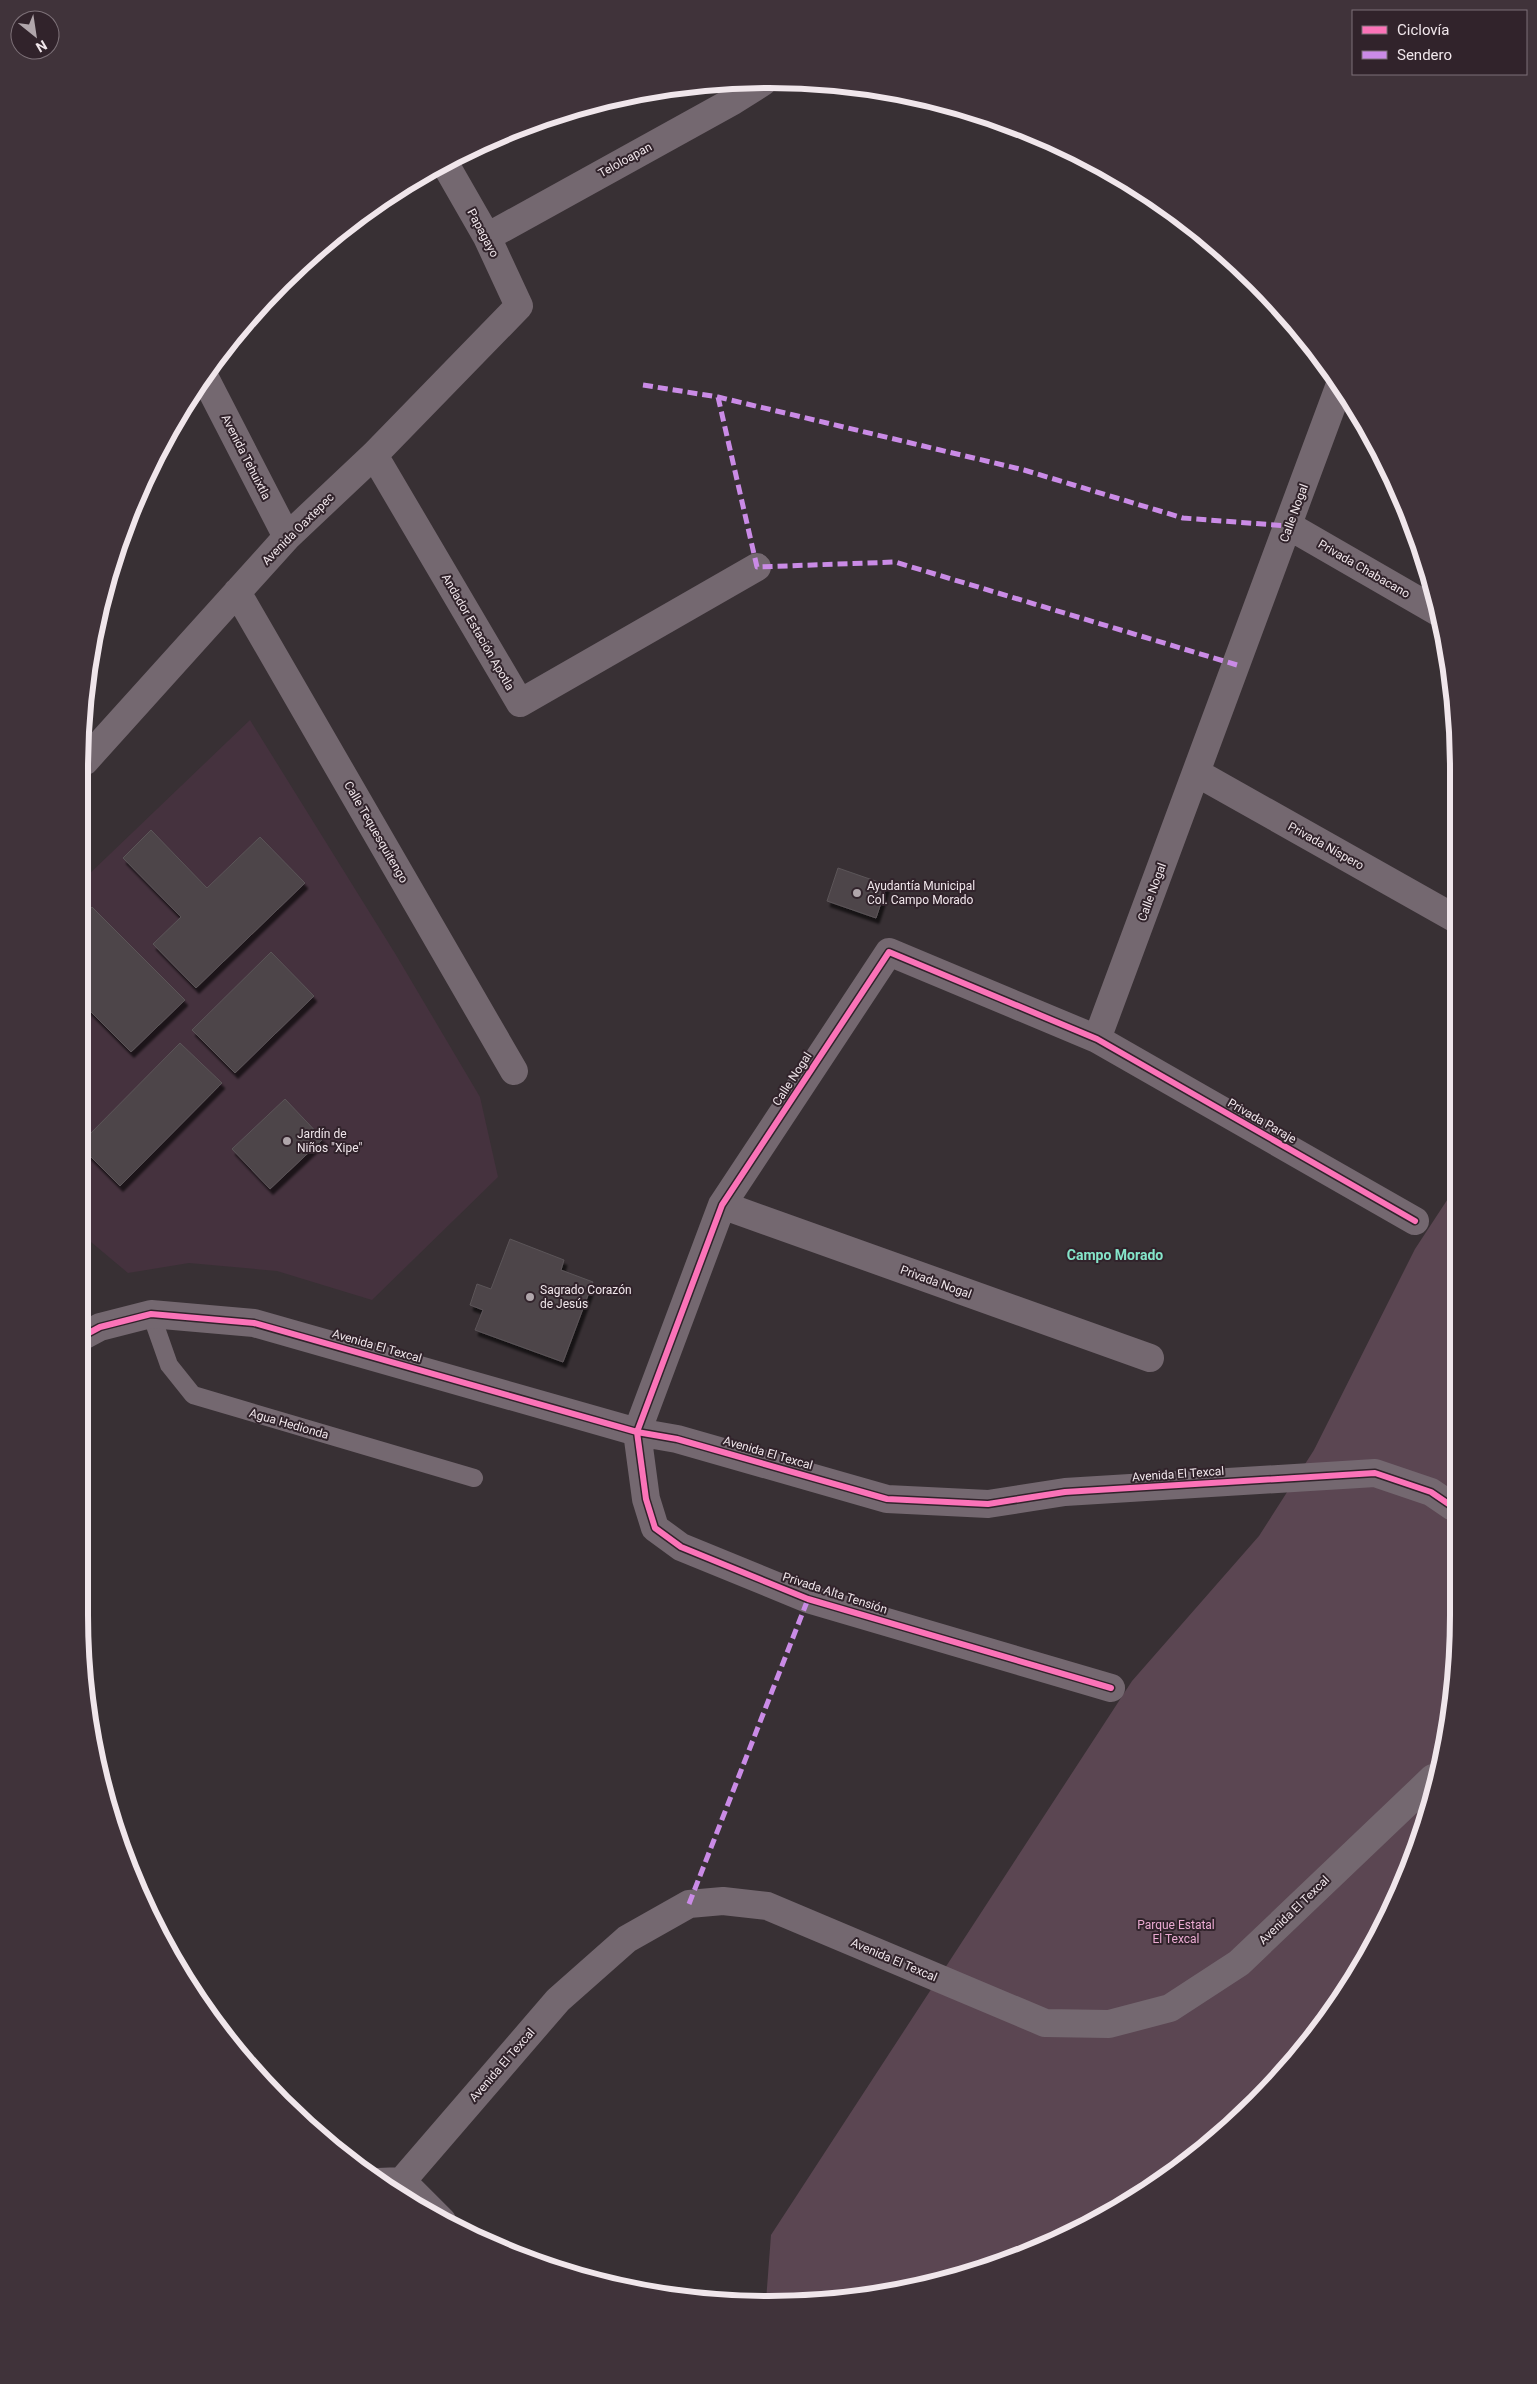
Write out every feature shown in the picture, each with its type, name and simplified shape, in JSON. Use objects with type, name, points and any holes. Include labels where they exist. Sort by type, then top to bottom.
[{"type":"street","name":"Teloloapan","points":[[487,237],[727,92]]},
{"type":"street","name":"Papagayo","points":[[448,168],[487,237],[518,306]]},
{"type":"street","name":"Avenida Oaxtepec","points":[[88,757],[287,537],[374,455],[518,306]]},
{"type":"street","name":"Avenida Tehuixtla","points":[[207,383],[287,537]]},
{"type":"street","name":"Calle Nogal","points":[[637,1432],[722,1205],[889,952],[1097,1040],[1337,393]]},
{"type":"street","name":"Andador Estación Apotla","points":[[374,455],[520,703],[757,567]]},
{"type":"street","name":"Privada Chabacano","points":[[1289,526],[1429,607]]},
{"type":"street","name":"Calle Tequesquitengo","points":[[238,592],[514,1071]]},
{"type":"street","name":"Privada Níspero","points":[[1196,773],[1450,916]]},
{"type":"street","name":"Privada Paraje","points":[[1097,1040],[1415,1222]]},
{"type":"street","name":"Privada Nogal","points":[[722,1205],[1150,1358]]},
{"type":"street","name":"Avenida El Texcal","points":[[88,1333],[100,1327],[151,1314],[254,1323],[637,1432],[677,1439],[887,1500],[988,1504],[1065,1492],[1375,1473],[1431,1492],[1450,1505]]},
{"type":"street","name":"Privada Alta Tensión","points":[[637,1432],[646,1499],[655,1528],[681,1547],[808,1599],[1111,1688]]},
{"type":"street","name":"Avenida El Texcal","points":[[390,2182],[558,2000],[627,1939],[688,1904],[723,1901],[767,1906],[1045,2023],[1109,2024],[1170,2008],[1239,1963],[1428,1783]]},
{"type":"lane","name":"Agua Hedionda","points":[[151,1314],[168,1365],[193,1396],[474,1478]]},
{"type":"shaded area","points":[[250,720],[396,955],[480,1097],[498,1177],[372,1300],[277,1271],[189,1263],[128,1273],[88,1240],[88,875]]},
{"type":"green space","name":"Parque Estatal El Texcal","points":[[1450,1196],[1450,1616],[1444,1704],[1426,1792],[1398,1876],[1379,1917],[1335,1994],[1281,2065],[1218,2128],[1147,2182],[1070,2226],[1029,2245],[945,2273],[857,2291],[813,2295],[766,2296],[771,2235],[1132,1681],[1259,1536],[1314,1450],[1415,1249]]},
{"type":"building","points":[[151,830],[207,888],[260,837],[305,883],[196,988],[153,944],[181,917],[123,858]]},
{"type":"building","name":"Ayudantía Municipal Col. Campo Morado","points":[[838,868],[887,885],[876,918],[827,901]]},
{"type":"building","points":[[92,907],[185,1000],[131,1052],[88,1009],[88,912]]},
{"type":"building","points":[[271,952],[314,996],[235,1073],[192,1030]]},
{"type":"building","points":[[180,1043],[222,1083],[120,1186],[88,1154],[88,1136]]},
{"type":"building","points":[[285,1099],[323,1139],[270,1189],[232,1149]]},
{"type":"building","name":"Sagrado Corazón de Jesús","points":[[510,1239],[564,1260],[561,1270],[593,1282],[563,1362],[475,1330],[483,1310],[470,1305],[477,1284],[491,1289]]},
{"type":"marked path","points":[[643,385],[718,397],[1024,470],[1183,518],[1289,526]]},
{"type":"marked path","points":[[718,397],[757,567],[895,562],[1237,665]]},
{"type":"marked path","points":[[689,1904],[808,1599]]},
{"type":"cycle path","points":[[1111,1688],[808,1599],[681,1547],[655,1528],[646,1499],[637,1432],[722,1205],[889,952],[1097,1039],[1415,1221]]},
{"type":"cycle path","points":[[88,1333],[100,1327],[151,1314],[254,1323],[637,1432],[677,1439],[887,1499],[988,1504],[1065,1492],[1375,1473],[1431,1492],[1450,1505]]},
{"type":"place","name":"Ayudantía Municipal Col. Campo Morado","points":[[857,893]]},
{"type":"place","name":"Jardín de Niños \"Xipe\"","points":[[287,1141]]},
{"type":"place","name":"Sagrado Corazón de Jesús","points":[[530,1297]]},
{"type":"district","name":"Campo Morado","points":[[1115,1255]]}]
